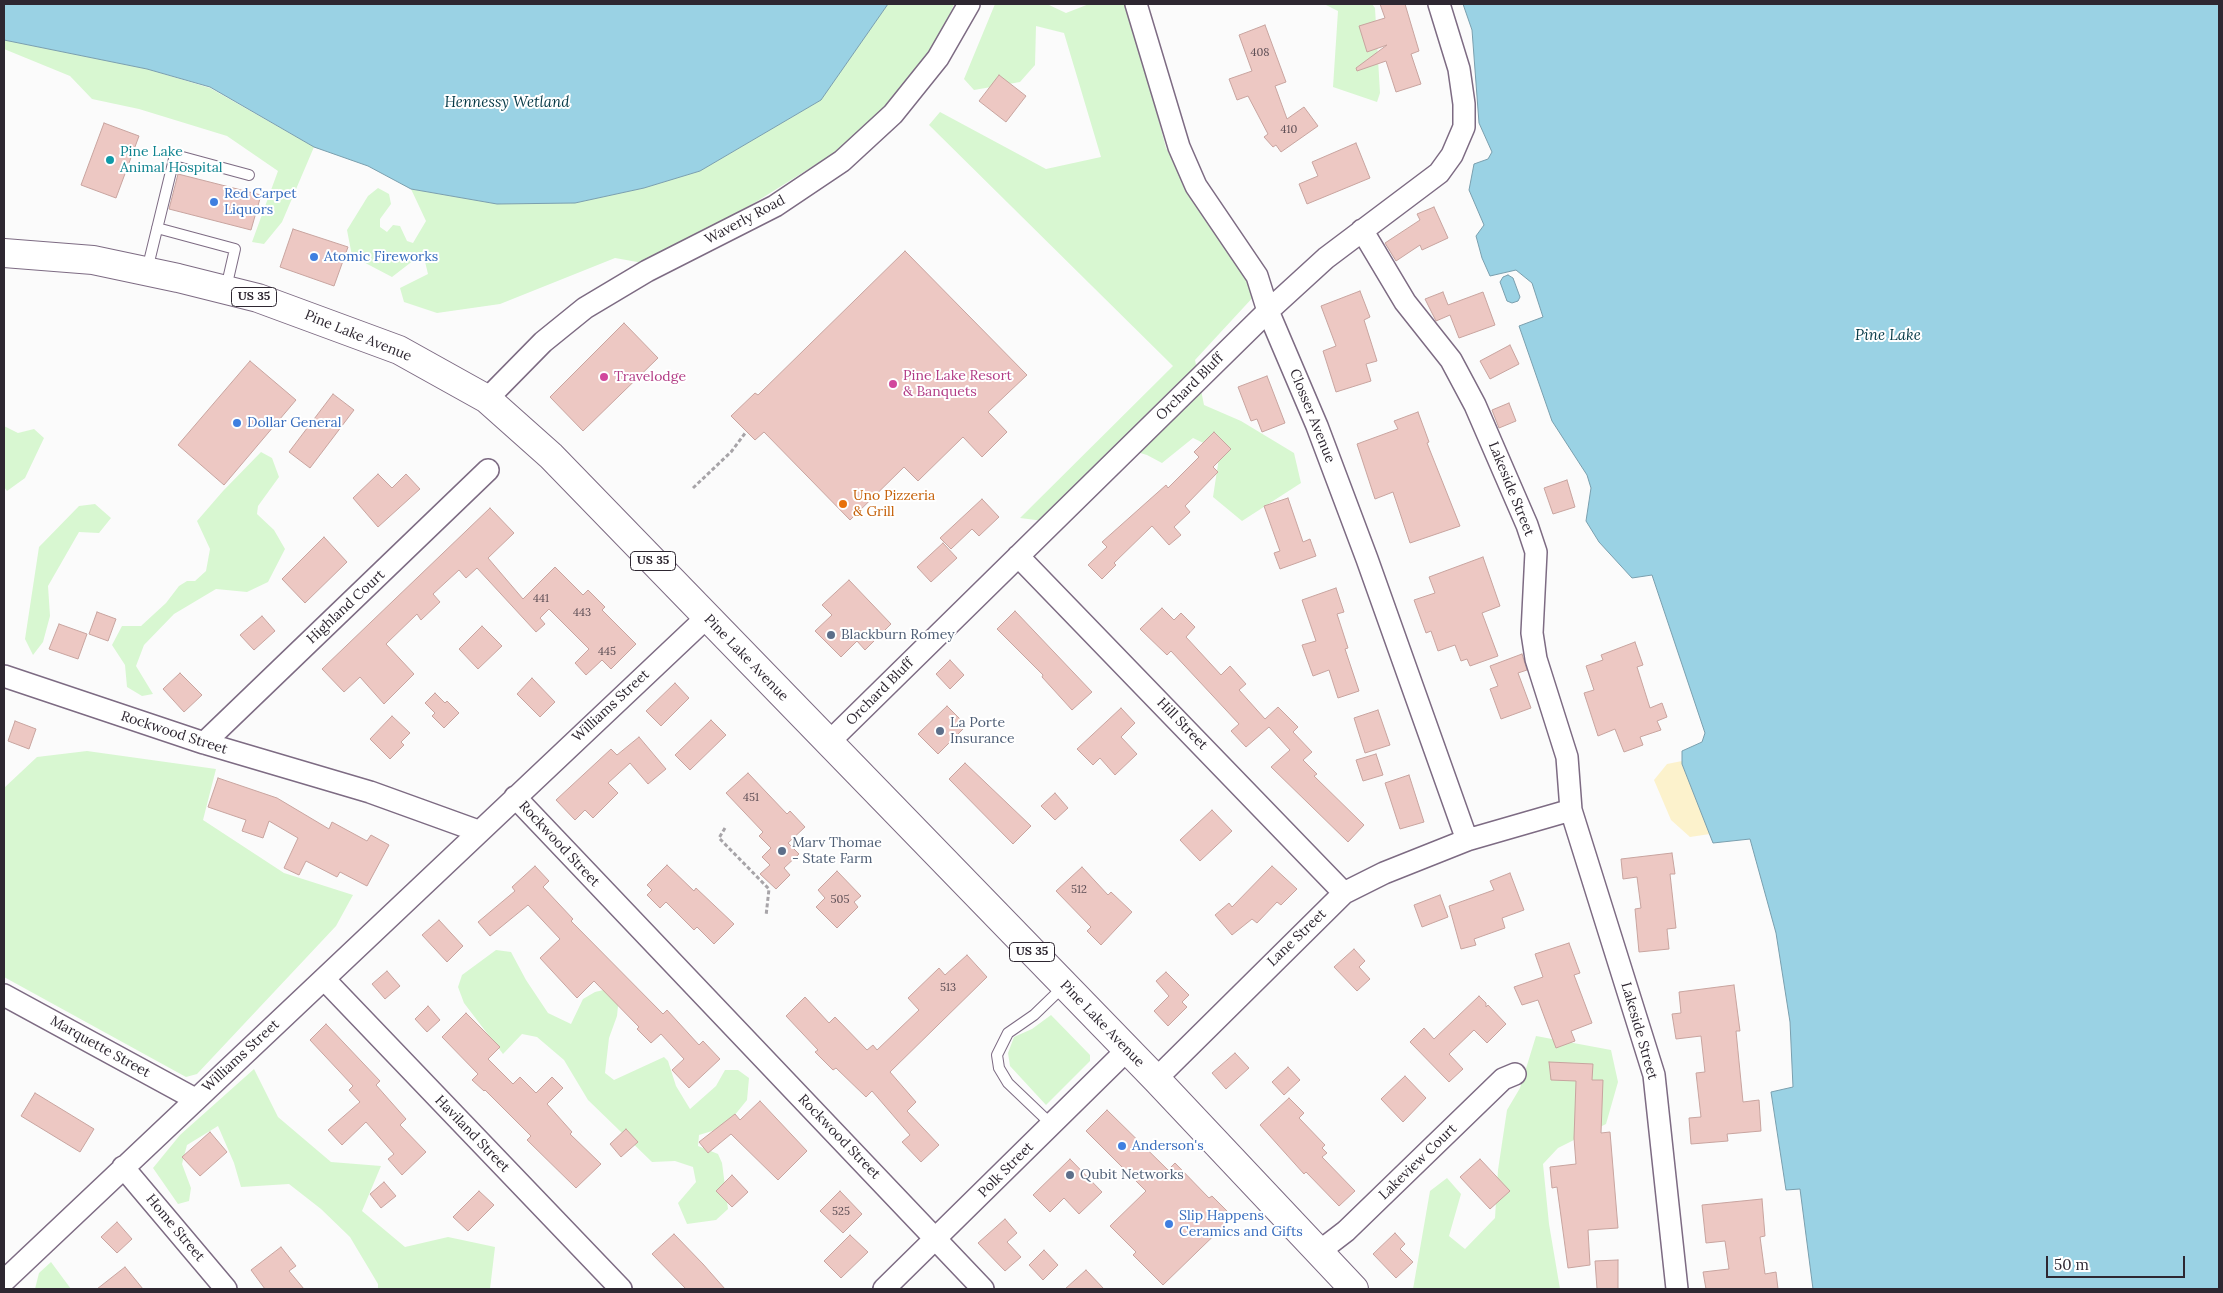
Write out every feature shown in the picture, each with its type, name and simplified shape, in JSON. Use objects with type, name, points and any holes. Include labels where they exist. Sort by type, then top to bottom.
[{"type":"main road","name":"Pine Lake Avenue","points":[[4,253],[93,260],[258,298],[399,350],[487,400],[551,456],[828,744],[1156,1080],[1354,1289]]},
{"type":"street","name":"Waverly Road","points":[[487,400],[543,342],[585,308],[648,271],[775,206],[842,161],[893,114],[933,65],[969,4]]},
{"type":"street","name":"Closser Avenue","points":[[1136,4],[1179,147],[1196,186],[1257,276],[1268,311],[1313,417],[1364,550],[1467,840]]},
{"type":"street","name":"Orchard Bluff","points":[[828,744],[1268,311],[1326,258],[1439,173],[1459,142],[1464,126],[1464,104],[1459,69],[1439,4]]},
{"type":"street","name":"Lakeside Street","points":[[1362,230],[1405,302],[1451,360],[1476,405],[1528,525],[1536,552],[1532,633],[1536,658],[1567,757],[1571,810],[1654,1075],[1676,1289]]},
{"type":"street","name":"Highland Court","points":[[204,743],[488,470]]},
{"type":"street","name":"Hill Street","points":[[1018,556],[1344,893]]},
{"type":"street","name":"Williams Street","points":[[515,797],[707,617]]},
{"type":"street","name":"Rockwood Street","points":[[4,676],[204,743],[370,792],[478,831],[515,797],[983,1289]]},
{"type":"street","points":[[1467,840],[1571,810]]},
{"type":"street","name":"Williams Street","points":[[4,1281],[478,831]]},
{"type":"street","name":"Lane Street","points":[[1156,1080],[1344,893],[1384,873],[1467,840]]},
{"type":"street","name":"Haviland Street","points":[[324,979],[621,1289]]},
{"type":"street","name":"Marquette Street","points":[[4,995],[195,1099]]},
{"type":"street","name":"Polk Street","points":[[884,1289],[1127,1050]]},
{"type":"street","name":"Lakeview Court","points":[[1320,1251],[1346,1232],[1504,1079],[1515,1074]]},
{"type":"street","name":"Home Street","points":[[123,1167],[226,1289]]},
{"type":"lane","points":[[147,271],[175,155],[249,175]]},
{"type":"lane","points":[[157,228],[235,249],[225,290]]},
{"type":"lane","points":[[1052,1125],[1008,1083],[999,1068],[997,1055],[1008,1033],[1034,1015],[1065,986]]},
{"type":"path","points":[[693,488],[731,452],[746,432]]},
{"type":"path","points":[[726,828],[719,838],[769,889],[766,916]]},
{"type":"green space","points":[[888,4],[954,4],[945,27],[891,106],[839,150],[751,205],[643,263],[615,258],[500,304],[437,313],[404,302],[400,288],[428,274],[423,253],[392,277],[352,256],[347,230],[368,196],[378,188],[389,194],[391,204],[380,219],[380,227],[387,232],[393,225],[400,226],[407,241],[413,243],[426,221],[411,189],[497,204],[575,203],[644,188],[700,171],[821,100]]},
{"type":"green space","points":[[995,4],[1047,4],[1066,13],[1089,4],[1128,4],[1166,148],[1256,294],[1195,360],[1204,405],[1241,421],[1294,453],[1301,483],[1242,521],[1213,497],[1220,451],[1193,438],[1162,463],[1147,455],[1117,446],[1044,521],[1020,518],[1173,366],[929,125],[940,112],[1046,169],[1101,157],[1064,33],[1036,26],[1035,65],[1020,82],[974,90],[964,79]]},
{"type":"green space","points":[[1324,4],[1372,4],[1375,8],[1380,93],[1377,102],[1333,87],[1338,11]]},
{"type":"green space","points":[[4,40],[147,69],[210,88],[314,147],[282,222],[264,244],[252,242],[278,171],[227,136],[139,109],[92,99],[70,76],[4,49]]},
{"type":"green space","points":[[4,426],[18,433],[34,429],[44,438],[25,478],[7,491],[4,487]]},
{"type":"green space","points":[[261,452],[272,458],[279,477],[258,506],[257,514],[274,530],[285,549],[268,582],[247,592],[216,589],[174,614],[144,645],[136,666],[153,694],[142,696],[127,687],[125,665],[112,645],[122,626],[141,626],[166,603],[179,586],[187,581],[195,581],[206,571],[210,549],[197,521]]},
{"type":"green space","points":[[95,504],[111,518],[99,533],[79,532],[48,586],[50,616],[43,642],[33,655],[25,639],[39,547],[79,506]]},
{"type":"green space","points":[[87,751],[216,769],[203,820],[284,873],[353,895],[336,926],[197,1074],[186,1077],[4,977],[4,788],[37,757]]},
{"type":"green space","points":[[496,950],[511,952],[526,980],[548,1013],[571,1024],[583,999],[595,992],[620,986],[617,1016],[609,1038],[605,1073],[614,1080],[664,1057],[668,1061],[676,1086],[690,1109],[716,1086],[725,1070],[738,1070],[749,1078],[747,1100],[725,1127],[699,1135],[698,1146],[718,1154],[722,1163],[728,1209],[716,1220],[687,1224],[678,1203],[696,1182],[693,1167],[675,1161],[652,1162],[588,1100],[564,1060],[537,1037],[522,1034],[503,1054],[464,1003],[458,987],[462,975]]},
{"type":"green space","points":[[1051,1015],[1090,1055],[1090,1061],[1046,1105],[1010,1066],[1008,1053],[1014,1037],[1032,1029]]},
{"type":"green space","points":[[1536,1036],[1611,1050],[1618,1082],[1606,1124],[1558,1148],[1543,1164],[1549,1224],[1560,1289],[1413,1289],[1430,1191],[1447,1178],[1461,1194],[1449,1236],[1465,1249],[1495,1218],[1498,1170],[1507,1110],[1520,1088]]},
{"type":"green space","points":[[254,1069],[278,1117],[331,1162],[381,1166],[362,1211],[405,1247],[448,1237],[495,1247],[490,1289],[378,1289],[378,1284],[350,1237],[321,1209],[289,1184],[241,1187],[234,1163],[218,1126],[187,1145],[182,1164],[191,1188],[189,1201],[178,1204],[153,1168],[180,1135]]},
{"type":"green space","points":[[51,1262],[71,1289],[35,1289],[39,1273]]},
{"type":"sand","points":[[1682,761],[1710,834],[1690,837],[1671,820],[1654,780],[1667,764]]},
{"type":"water","name":"Hennessy Wetland","points":[[4,4],[888,4],[821,100],[700,171],[644,188],[575,203],[497,204],[411,189],[368,166],[314,147],[210,87],[147,69],[4,40]]},
{"type":"water","name":"Pine Lake","points":[[1463,4],[2219,4],[2219,1289],[1813,1289],[1800,1189],[1786,1190],[1771,1092],[1793,1087],[1790,1022],[1776,933],[1750,839],[1713,843],[1682,764],[1682,751],[1702,742],[1705,733],[1652,575],[1632,578],[1599,542],[1586,521],[1591,488],[1587,475],[1552,421],[1519,326],[1543,317],[1532,283],[1516,270],[1490,276],[1482,258],[1476,236],[1484,225],[1469,190],[1474,164],[1488,159],[1492,152],[1479,123],[1472,30]]},
{"type":"water","points":[[1508,275],[1513,278],[1520,297],[1518,301],[1512,303],[1507,301],[1500,282],[1503,277]]},
{"type":"building","points":[[1380,4],[1405,4],[1419,51],[1411,54],[1421,84],[1396,92],[1386,61],[1357,71],[1356,68],[1387,45],[1367,52],[1359,26],[1385,18]]},
{"type":"building","points":[[1265,25],[1286,82],[1275,86],[1287,119],[1304,107],[1318,126],[1281,152],[1276,145],[1273,147],[1264,137],[1268,134],[1248,96],[1237,100],[1229,79],[1252,71],[1239,35]]},
{"type":"building","points":[[999,75],[1026,96],[1006,122],[979,101]]},
{"type":"building","name":"Pine Lake Animal Hospital","points":[[104,123],[139,136],[116,198],[81,185]]},
{"type":"building","points":[[1356,143],[1370,178],[1307,204],[1299,184],[1318,176],[1312,162]]},
{"type":"building","name":"Red Carpet Liquors","points":[[178,174],[261,195],[251,230],[169,209]]},
{"type":"building","points":[[1434,207],[1448,238],[1422,250],[1420,245],[1396,261],[1385,243],[1420,220],[1417,214]]},
{"type":"building","name":"Atomic Fireworks","points":[[293,229],[348,247],[334,286],[280,267]]},
{"type":"building","name":"Pine Lake Resort & Banquets","points":[[905,251],[1027,375],[988,412],[1007,432],[982,457],[963,437],[918,481],[904,467],[850,520],[764,432],[755,440],[731,416],[755,393],[758,395]]},
{"type":"building","points":[[1360,291],[1370,317],[1364,320],[1377,361],[1366,364],[1371,381],[1336,392],[1323,351],[1336,346],[1321,306]]},
{"type":"building","points":[[1443,292],[1448,305],[1483,292],[1495,325],[1459,338],[1450,315],[1436,321],[1425,299]]},
{"type":"building","name":"Travelodge","points":[[624,323],[658,358],[583,431],[550,397]]},
{"type":"building","points":[[1510,345],[1519,364],[1490,379],[1480,361]]},
{"type":"building","name":"Dollar General","points":[[250,361],[296,400],[224,485],[178,445]]},
{"type":"building","points":[[1267,376],[1285,423],[1262,432],[1257,419],[1251,421],[1238,387]]},
{"type":"building","points":[[333,394],[354,410],[310,468],[289,452]]},
{"type":"building","points":[[1509,403],[1516,421],[1499,428],[1492,410]]},
{"type":"building","points":[[1418,412],[1429,442],[1427,443],[1460,526],[1410,543],[1393,492],[1375,499],[1357,444],[1398,429],[1394,421]]},
{"type":"building","points":[[1214,432],[1231,449],[1213,467],[1218,472],[1185,506],[1190,512],[1174,527],[1181,535],[1169,545],[1152,526],[1114,563],[1116,565],[1102,579],[1088,565],[1107,547],[1102,542],[1166,485],[1168,488],[1199,457],[1194,452]]},
{"type":"building","points":[[378,474],[392,488],[406,474],[420,489],[378,527],[353,498]]},
{"type":"building","points":[[1567,480],[1575,507],[1553,514],[1544,488]]},
{"type":"building","points":[[1288,498],[1303,542],[1310,539],[1316,556],[1280,569],[1274,553],[1280,551],[1264,506]]},
{"type":"building","points":[[982,499],[999,517],[979,536],[972,529],[951,549],[940,538]]},
{"type":"building","points":[[490,508],[514,533],[488,558],[523,599],[555,567],[583,595],[588,590],[605,607],[602,610],[636,644],[611,669],[602,660],[586,675],[575,663],[589,649],[549,609],[540,618],[545,624],[536,632],[477,568],[466,578],[459,570],[433,594],[440,602],[421,620],[417,614],[386,644],[414,674],[384,704],[360,677],[344,692],[322,669]]},
{"type":"building","points":[[324,537],[347,562],[305,603],[282,579]]},
{"type":"building","points":[[943,543],[957,558],[931,582],[917,567]]},
{"type":"building","points":[[1483,557],[1500,606],[1482,613],[1498,656],[1470,666],[1467,659],[1461,661],[1455,645],[1438,651],[1431,631],[1426,633],[1414,600],[1435,593],[1429,577]]},
{"type":"building","points":[[849,580],[891,624],[865,650],[857,641],[841,657],[815,631],[832,615],[822,605]]},
{"type":"building","points":[[1336,588],[1344,612],[1337,614],[1348,648],[1345,649],[1359,691],[1338,698],[1329,670],[1313,676],[1302,645],[1316,641],[1302,600]]},
{"type":"building","points":[[1162,608],[1174,620],[1181,613],[1195,627],[1186,637],[1221,675],[1230,666],[1246,684],[1239,690],[1265,719],[1278,707],[1298,727],[1293,732],[1312,752],[1303,760],[1317,774],[1314,776],[1364,825],[1348,842],[1271,767],[1290,750],[1269,727],[1246,747],[1231,731],[1239,724],[1171,651],[1167,655],[1140,629]]},
{"type":"building","points":[[1015,611],[1092,692],[1072,710],[1042,677],[1043,675],[997,629]]},
{"type":"building","points":[[97,612],[116,619],[108,641],[89,634]]},
{"type":"building","points":[[262,616],[275,631],[254,650],[240,635]]},
{"type":"building","points":[[59,624],[87,634],[78,659],[49,649]]},
{"type":"building","points":[[482,626],[502,646],[478,669],[459,649]]},
{"type":"building","points":[[1635,642],[1643,665],[1637,667],[1650,708],[1662,703],[1667,717],[1657,721],[1661,730],[1640,737],[1643,745],[1624,752],[1615,729],[1598,736],[1584,693],[1594,690],[1586,666],[1603,660],[1601,655]]},
{"type":"building","points":[[1522,654],[1527,670],[1518,673],[1531,708],[1501,719],[1490,689],[1498,686],[1490,666]]},
{"type":"building","points":[[950,660],[964,675],[950,689],[936,674]]},
{"type":"building","points":[[180,673],[202,695],[184,712],[163,689]]},
{"type":"building","points":[[532,678],[555,702],[540,717],[517,694]]},
{"type":"building","points":[[675,683],[689,698],[661,726],[646,711]]},
{"type":"building","points":[[435,693],[445,703],[447,701],[459,713],[444,728],[432,716],[435,713],[425,703]]},
{"type":"building","name":"La Porte Insurance","points":[[947,706],[961,720],[958,724],[963,729],[938,754],[918,734]]},
{"type":"building","points":[[1121,708],[1135,723],[1121,737],[1137,754],[1115,775],[1100,758],[1093,765],[1077,749]]},
{"type":"building","points":[[1378,710],[1390,745],[1365,753],[1354,718]]},
{"type":"building","points":[[392,716],[410,733],[401,742],[404,745],[390,759],[370,739]]},
{"type":"building","points":[[711,720],[726,735],[690,770],[675,755]]},
{"type":"building","points":[[15,721],[36,729],[29,749],[8,741]]},
{"type":"building","points":[[639,737],[666,769],[648,784],[630,763],[608,783],[618,793],[593,818],[585,810],[575,820],[556,800],[611,749],[617,755]]},
{"type":"building","points":[[1376,754],[1383,775],[1363,781],[1356,760]]},
{"type":"building","points":[[965,763],[1031,826],[1013,844],[949,779]]},
{"type":"building","points":[[748,773],[787,814],[790,811],[805,827],[788,843],[799,854],[784,868],[790,875],[776,889],[760,874],[770,865],[762,857],[771,848],[759,836],[763,832],[726,793]]},
{"type":"building","points":[[1409,775],[1424,822],[1400,829],[1385,783]]},
{"type":"building","points":[[218,778],[277,798],[329,829],[332,822],[367,841],[371,835],[389,845],[367,886],[340,872],[337,877],[306,861],[299,875],[284,868],[298,838],[269,821],[263,838],[242,831],[246,820],[208,807]]},
{"type":"building","points":[[1055,793],[1068,808],[1055,820],[1041,806]]},
{"type":"building","points":[[1212,810],[1232,831],[1200,861],[1180,840]]},
{"type":"building","points":[[1672,853],[1675,874],[1670,874],[1676,928],[1667,929],[1669,949],[1639,952],[1635,909],[1641,908],[1637,877],[1623,879],[1621,859]]},
{"type":"building","points":[[667,865],[694,891],[696,888],[734,924],[714,944],[697,927],[694,930],[666,902],[660,908],[647,895],[652,890],[647,885]]},
{"type":"building","points":[[535,866],[549,881],[543,887],[573,919],[571,921],[663,1014],[667,1010],[699,1045],[703,1041],[720,1059],[689,1088],[672,1070],[684,1059],[661,1034],[651,1043],[637,1029],[639,1027],[594,981],[577,998],[540,958],[560,939],[528,905],[490,936],[478,922],[515,891],[512,887]]},
{"type":"building","points":[[1272,866],[1297,889],[1281,905],[1277,902],[1257,923],[1252,919],[1232,935],[1215,915],[1229,903],[1232,907]]},
{"type":"building","points":[[1082,867],[1108,895],[1111,892],[1132,912],[1101,945],[1087,931],[1091,927],[1056,891]]},
{"type":"building","points":[[837,871],[861,896],[854,902],[858,907],[837,928],[816,907],[825,898],[818,890]]},
{"type":"building","points":[[1510,873],[1524,910],[1502,918],[1505,928],[1474,939],[1476,945],[1461,949],[1449,906],[1494,890],[1490,881]]},
{"type":"building","points":[[1440,895],[1448,917],[1422,927],[1414,905]]},
{"type":"building","points":[[439,920],[463,946],[447,962],[422,935]]},
{"type":"building","points":[[1569,943],[1580,973],[1574,975],[1592,1023],[1571,1031],[1575,1041],[1556,1048],[1538,1000],[1522,1005],[1514,987],[1543,977],[1535,954]]},
{"type":"building","points":[[1354,949],[1365,961],[1359,967],[1370,979],[1357,991],[1334,967]]},
{"type":"building","points":[[967,955],[987,977],[890,1072],[916,1102],[907,1111],[939,1145],[921,1162],[902,1142],[910,1135],[872,1091],[866,1097],[836,1068],[833,1070],[815,1052],[818,1050],[786,1016],[805,997],[829,1023],[835,1017],[867,1050],[873,1045],[877,1050],[919,1010],[908,998],[939,968],[945,975]]},
{"type":"building","points":[[387,971],[400,986],[385,999],[372,984]]},
{"type":"building","points":[[1166,972],[1189,995],[1182,1002],[1187,1007],[1168,1026],[1154,1011],[1169,996],[1156,981]]},
{"type":"building","points":[[1734,985],[1740,1031],[1736,1031],[1743,1102],[1759,1100],[1761,1131],[1727,1134],[1728,1141],[1691,1144],[1689,1118],[1701,1117],[1696,1073],[1705,1072],[1701,1036],[1676,1039],[1672,1014],[1681,1013],[1679,992]]},
{"type":"building","points":[[1479,996],[1486,1003],[1486,1007],[1488,1005],[1506,1024],[1487,1043],[1474,1030],[1449,1054],[1463,1069],[1449,1082],[1410,1042],[1424,1028],[1434,1039]]},
{"type":"building","points":[[428,1006],[440,1020],[427,1032],[415,1019]]},
{"type":"building","points":[[466,1013],[500,1047],[488,1059],[513,1084],[520,1077],[536,1093],[552,1077],[563,1088],[547,1104],[572,1132],[570,1134],[601,1164],[576,1188],[527,1140],[531,1136],[485,1090],[472,1080],[478,1074],[442,1037]]},
{"type":"building","points":[[326,1024],[380,1081],[376,1085],[406,1119],[400,1125],[426,1152],[402,1175],[388,1159],[394,1154],[366,1122],[342,1145],[328,1130],[360,1102],[349,1090],[353,1086],[310,1040]]},
{"type":"building","points":[[1235,1053],[1249,1068],[1226,1089],[1212,1073]]},
{"type":"building","points":[[1549,1062],[1593,1064],[1592,1080],[1603,1080],[1601,1133],[1610,1132],[1618,1228],[1588,1230],[1590,1265],[1568,1268],[1557,1187],[1552,1188],[1550,1167],[1576,1164],[1574,1138],[1576,1081],[1551,1080]]},
{"type":"building","points":[[1288,1067],[1300,1080],[1284,1095],[1272,1082]]},
{"type":"building","points":[[1405,1076],[1426,1098],[1403,1122],[1381,1099]]},
{"type":"building","points":[[35,1093],[94,1129],[80,1152],[21,1116]]},
{"type":"building","points":[[1289,1098],[1304,1113],[1299,1118],[1325,1145],[1322,1148],[1327,1153],[1322,1157],[1355,1191],[1339,1206],[1306,1172],[1304,1174],[1260,1125]]},
{"type":"building","points":[[760,1101],[807,1151],[778,1180],[731,1134],[708,1153],[699,1142],[735,1114],[740,1120]]},
{"type":"building","name":"Slip Happens Ceramics and Gifts","points":[[1107,1110],[1168,1170],[1175,1163],[1209,1198],[1212,1196],[1233,1217],[1163,1285],[1133,1255],[1136,1252],[1110,1226],[1146,1191],[1086,1131]]},
{"type":"building","points":[[626,1129],[638,1142],[621,1157],[610,1144]]},
{"type":"building","points":[[210,1132],[227,1152],[200,1176],[182,1157]]},
{"type":"building","name":"Qubit Networks","points":[[1070,1159],[1102,1192],[1079,1214],[1064,1198],[1050,1212],[1033,1195]]},
{"type":"building","points":[[1480,1159],[1510,1191],[1490,1209],[1460,1177]]},
{"type":"building","points":[[732,1175],[748,1192],[732,1207],[716,1191]]},
{"type":"building","points":[[384,1182],[396,1196],[381,1208],[370,1194]]},
{"type":"building","points":[[479,1191],[494,1205],[468,1231],[453,1217]]},
{"type":"building","points":[[840,1191],[862,1214],[843,1233],[820,1211]]},
{"type":"building","points":[[1762,1199],[1765,1236],[1760,1237],[1765,1274],[1776,1272],[1778,1289],[1706,1289],[1703,1272],[1729,1269],[1725,1241],[1706,1243],[1702,1205]]},
{"type":"building","points":[[1005,1219],[1017,1233],[1007,1242],[1021,1257],[1005,1271],[978,1243]]},
{"type":"building","points":[[117,1222],[132,1239],[117,1253],[101,1237]]},
{"type":"building","points":[[1395,1233],[1405,1244],[1400,1249],[1413,1262],[1396,1278],[1373,1254]]},
{"type":"building","points":[[674,1234],[725,1289],[686,1289],[652,1254]]},
{"type":"building","points":[[850,1235],[868,1252],[841,1278],[824,1261]]},
{"type":"building","points":[[281,1247],[296,1266],[289,1271],[304,1289],[265,1289],[251,1270]]},
{"type":"building","points":[[1044,1250],[1058,1265],[1043,1280],[1029,1265]]},
{"type":"building","points":[[1618,1260],[1618,1289],[1597,1289],[1595,1261]]},
{"type":"building","points":[[125,1267],[143,1289],[97,1289]]},
{"type":"building","points":[[1086,1270],[1104,1289],[1065,1289]]},
{"type":"place","name":"Pine Lake Animal Hospital","points":[[110,160]]},
{"type":"place","name":"Red Carpet Liquors","points":[[214,202]]},
{"type":"place","name":"Atomic Fireworks","points":[[314,257]]},
{"type":"place","name":"Travelodge","points":[[604,377]]},
{"type":"place","name":"Pine Lake Resort & Banquets","points":[[893,384]]},
{"type":"place","name":"Dollar General","points":[[237,423]]},
{"type":"place","name":"Uno Pizzeria & Grill","points":[[843,504]]},
{"type":"place","name":"Blackburn Romey","points":[[831,635]]},
{"type":"place","name":"La Porte Insurance","points":[[940,731]]},
{"type":"place","name":"Marv Thomae - State Farm","points":[[782,851]]},
{"type":"place","name":"Anderson's","points":[[1122,1146]]},
{"type":"place","name":"Qubit Networks","points":[[1070,1175]]},
{"type":"place","name":"Slip Happens Ceramics and Gifts","points":[[1169,1224]]}]
